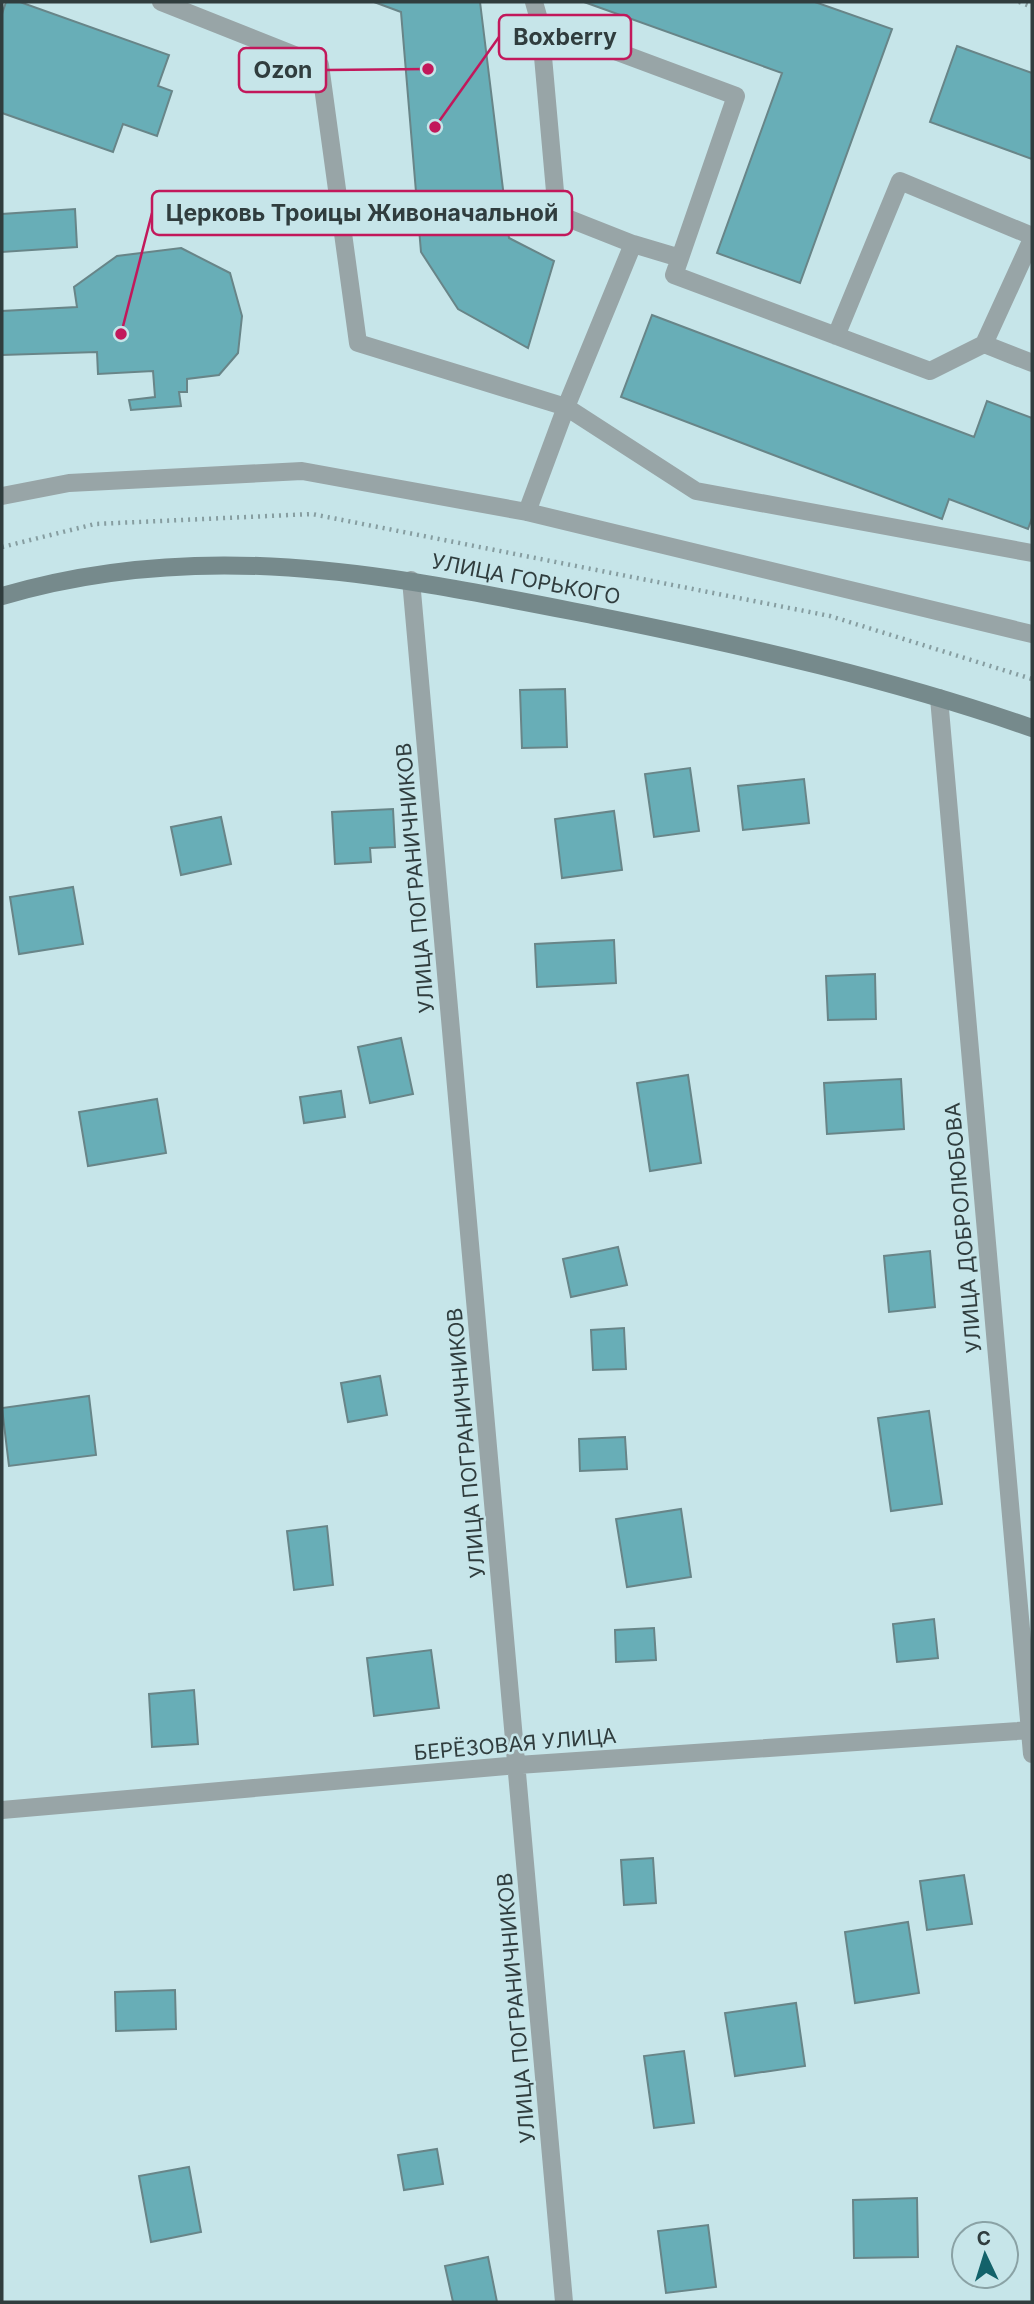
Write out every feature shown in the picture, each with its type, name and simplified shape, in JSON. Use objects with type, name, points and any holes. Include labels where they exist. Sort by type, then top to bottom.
[{"type":"main road","name":"УЛИЦА ГОРЬКОГО","points":[[2,596],[154,566],[275,564],[411,579],[688,634],[939,698],[1032,728]]},
{"type":"street","points":[[161,2],[320,65],[358,343],[565,407],[696,491],[1032,553]]},
{"type":"street","points":[[534,2],[540,23],[557,214],[633,244],[680,258]]},
{"type":"street","points":[[540,23],[736,96],[674,275],[836,336],[930,371],[984,344],[1032,237],[900,181],[836,336]]},
{"type":"street","points":[[527,512],[565,407],[633,244]]},
{"type":"street","points":[[984,344],[1032,363]]},
{"type":"street","points":[[2,496],[69,483],[302,471],[527,512],[1032,634]]},
{"type":"street","name":"УЛИЦА ПОГРАНИЧНИКОВ","points":[[411,579],[564,2302]]},
{"type":"street","name":"УЛИЦА ДОБРОЛЮБОВА","points":[[939,698],[1032,1754]]},
{"type":"street","name":"БЕРЁЗОВАЯ УЛИЦА","points":[[2,1810],[518,1765],[1031,1730]]},
{"type":"path","points":[[1019,2],[1032,7]]},
{"type":"path","points":[[2,548],[95,524],[312,514],[830,616],[1032,679]]},
{"type":"building","points":[[6,2],[20,2],[169,55],[158,86],[172,91],[157,136],[123,124],[113,152],[2,113],[2,14]]},
{"type":"building","points":[[374,2],[480,2],[509,238],[554,261],[528,348],[458,309],[421,252],[401,12]]},
{"type":"building","points":[[584,2],[815,2],[892,29],[800,283],[717,253],[782,73]]},
{"type":"building","points":[[957,46],[1032,73],[1032,159],[930,122]]},
{"type":"building","points":[[75,209],[77,247],[2,252],[2,214]]},
{"type":"building","points":[[181,248],[230,273],[242,316],[238,353],[219,375],[187,379],[187,392],[179,392],[181,406],[131,410],[129,400],[155,397],[153,371],[98,374],[97,352],[2,355],[2,311],[77,307],[74,287],[117,256]]},
{"type":"building","points":[[652,315],[974,437],[987,401],[1032,418],[1032,518],[1028,529],[949,499],[942,519],[621,397]]},
{"type":"building","points":[[565,689],[567,747],[522,748],[520,690]]},
{"type":"building","points":[[690,768],[699,831],[654,837],[645,774]]},
{"type":"building","points":[[804,779],[809,823],[743,830],[738,786]]},
{"type":"building","points":[[393,809],[395,847],[370,848],[371,862],[335,864],[332,812]]},
{"type":"building","points":[[614,811],[622,870],[562,878],[555,819]]},
{"type":"building","points":[[221,817],[231,864],[181,875],[171,827]]},
{"type":"building","points":[[73,887],[83,944],[19,954],[10,897]]},
{"type":"building","points":[[614,940],[616,983],[537,987],[535,944]]},
{"type":"building","points":[[875,974],[876,1019],[828,1020],[826,976]]},
{"type":"building","points":[[401,1038],[413,1094],[370,1103],[358,1047]]},
{"type":"building","points":[[688,1075],[701,1163],[650,1171],[637,1083]]},
{"type":"building","points":[[901,1079],[904,1129],[827,1134],[824,1083]]},
{"type":"building","points":[[341,1091],[345,1117],[304,1123],[300,1097]]},
{"type":"building","points":[[157,1099],[166,1153],[88,1166],[79,1112]]},
{"type":"building","points":[[618,1247],[627,1285],[571,1297],[563,1259]]},
{"type":"building","points":[[930,1251],[935,1307],[889,1312],[884,1256]]},
{"type":"building","points":[[624,1328],[626,1369],[593,1370],[591,1330]]},
{"type":"building","points":[[380,1376],[387,1415],[348,1422],[341,1383]]},
{"type":"building","points":[[89,1396],[96,1455],[9,1466],[2,1408]]},
{"type":"building","points":[[929,1411],[942,1504],[891,1511],[878,1418]]},
{"type":"building","points":[[625,1437],[627,1469],[580,1471],[579,1439]]},
{"type":"building","points":[[681,1509],[691,1577],[627,1587],[616,1519]]},
{"type":"building","points":[[327,1526],[333,1585],[294,1590],[287,1531]]},
{"type":"building","points":[[934,1619],[938,1658],[897,1662],[893,1624]]},
{"type":"building","points":[[654,1628],[656,1660],[616,1662],[615,1630]]},
{"type":"building","points":[[431,1650],[439,1708],[374,1716],[367,1658]]},
{"type":"building","points":[[194,1690],[198,1744],[152,1747],[149,1694]]},
{"type":"building","points":[[653,1858],[656,1903],[624,1905],[621,1860]]},
{"type":"building","points":[[964,1875],[972,1924],[927,1930],[920,1881]]},
{"type":"building","points":[[908,1922],[919,1993],[855,2003],[845,1932]]},
{"type":"building","points":[[175,1990],[176,2029],[116,2031],[115,1992]]},
{"type":"building","points":[[796,2003],[805,2066],[735,2076],[725,2013]]},
{"type":"building","points":[[684,2051],[694,2123],[654,2128],[644,2056]]},
{"type":"building","points":[[437,2149],[443,2184],[404,2190],[398,2155]]},
{"type":"building","points":[[189,2167],[201,2232],[151,2242],[139,2176]]},
{"type":"building","points":[[917,2198],[918,2257],[854,2258],[853,2200]]},
{"type":"building","points":[[708,2225],[716,2287],[666,2293],[658,2231]]},
{"type":"building","points":[[488,2257],[497,2302],[453,2302],[445,2266]]},
{"type":"place","name":"Ozon","points":[[428,69]]},
{"type":"place","name":"Boxberry","points":[[435,127]]},
{"type":"place","name":"Церковь Троицы Живоначальной","points":[[121,334]]}]
